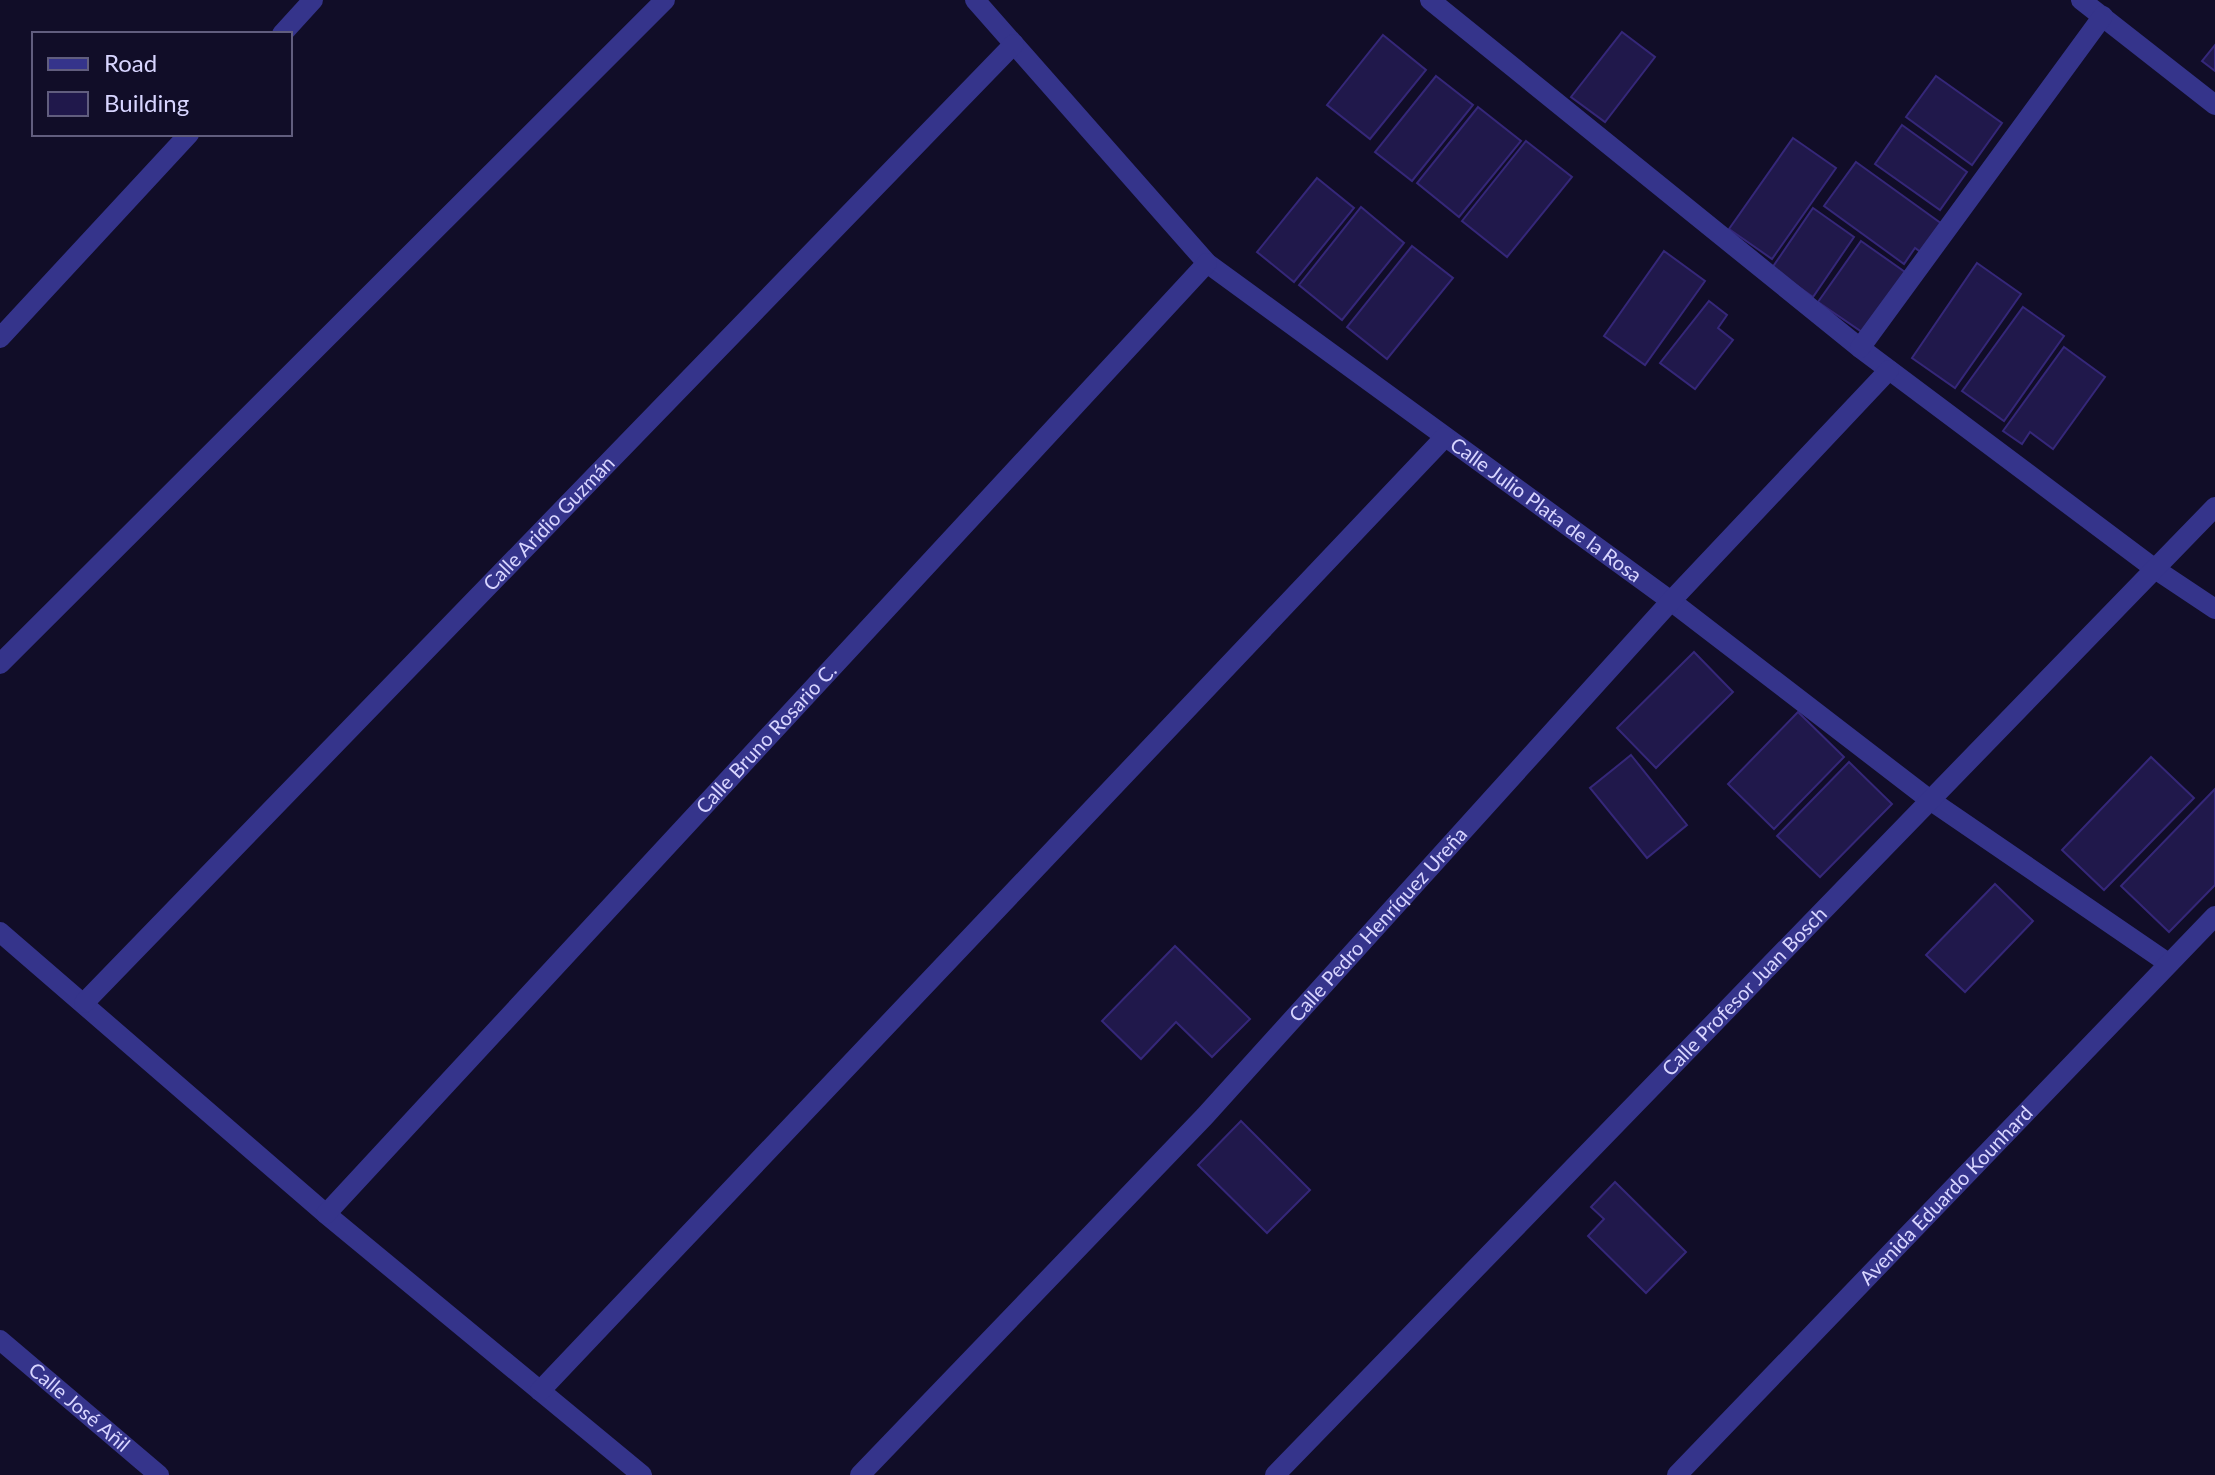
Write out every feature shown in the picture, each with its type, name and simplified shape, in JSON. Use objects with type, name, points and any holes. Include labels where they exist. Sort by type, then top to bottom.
[{"type":"street","points":[[284,32],[313,0]]},
{"type":"street","points":[[0,664],[665,0]]},
{"type":"street","name":"Calle Julio Plata de la Rosa","points":[[975,0],[1207,263],[1671,601],[1930,800],[2168,963]]},
{"type":"street","points":[[1430,0],[1860,348],[2155,569],[2215,609]]},
{"type":"street","points":[[2081,0],[2215,105]]},
{"type":"street","points":[[1860,348],[2103,16]]},
{"type":"street","name":"Calle Aridio Guzmán","points":[[84,1003],[1014,44]]},
{"type":"street","points":[[0,338],[187,136]]},
{"type":"street","name":"Calle Bruno Rosario C.","points":[[326,1214],[1207,263]]},
{"type":"street","name":"Calle Pedro Henríquez Ureña","points":[[860,1475],[1205,1116],[1671,601],[1889,370]]},
{"type":"street","points":[[540,1391],[1445,437]]},
{"type":"street","name":"Calle Profesor Juan Bosch","points":[[1275,1475],[2215,507]]},
{"type":"street","name":"Avenida Eduardo Kounhard","points":[[1677,1475],[2215,916]]},
{"type":"street","points":[[0,932],[326,1214],[642,1475]]},
{"type":"street","name":"Calle José Añil","points":[[0,1340],[159,1475]]},
{"type":"building","points":[[1622,32],[1655,57],[1605,122],[1571,97]]},
{"type":"building","points":[[1383,35],[1426,70],[1370,139],[1327,105]]},
{"type":"building","points":[[2215,45],[2215,71],[2202,61]]},
{"type":"building","points":[[1436,76],[1473,105],[1412,181],[1375,152]]},
{"type":"building","points":[[1936,76],[2002,123],[1972,165],[1906,117]]},
{"type":"building","points":[[1478,107],[1521,141],[1459,217],[1417,183]]},
{"type":"building","points":[[1902,125],[1967,172],[1940,210],[1875,164]]},
{"type":"building","points":[[1793,138],[1836,168],[1772,259],[1729,229]]},
{"type":"building","points":[[1526,141],[1572,177],[1507,257],[1462,221]]},
{"type":"building","points":[[1856,162],[1942,224],[1922,253],[1915,248],[1904,264],[1824,206]]},
{"type":"building","points":[[1317,178],[1354,208],[1294,282],[1257,252]]},
{"type":"building","points":[[1361,207],[1404,243],[1342,320],[1299,285]]},
{"type":"building","points":[[1813,208],[1854,237],[1813,297],[1772,268]]},
{"type":"building","points":[[1861,241],[1905,272],[1862,332],[1818,302]]},
{"type":"building","points":[[1412,246],[1453,278],[1387,359],[1347,327]]},
{"type":"building","points":[[1664,251],[1705,281],[1645,365],[1604,336]]},
{"type":"building","points":[[1977,263],[2021,294],[1955,388],[1912,358]]},
{"type":"building","points":[[1709,301],[1727,315],[1718,328],[1733,340],[1695,389],[1660,363]]},
{"type":"building","points":[[2023,307],[2064,336],[2004,421],[1962,391]]},
{"type":"building","points":[[2064,347],[2105,377],[2053,449],[2030,432],[2022,444],[2003,431]]},
{"type":"building","points":[[1694,652],[1733,692],[1656,768],[1617,728]]},
{"type":"building","points":[[1798,712],[1844,757],[1774,829],[1728,784]]},
{"type":"building","points":[[1631,755],[1687,825],[1647,858],[1590,788]]},
{"type":"building","points":[[2151,757],[2194,798],[2104,890],[2062,850]]},
{"type":"building","points":[[1849,762],[1892,804],[1820,877],[1777,836]]},
{"type":"building","points":[[2215,789],[2215,885],[2169,932],[2121,886]]},
{"type":"building","points":[[1995,884],[2033,921],[1965,992],[1926,955]]},
{"type":"building","points":[[1175,946],[1250,1019],[1212,1057],[1176,1022],[1141,1059],[1102,1021]]},
{"type":"building","points":[[1241,1121],[1310,1190],[1267,1233],[1198,1165]]},
{"type":"building","points":[[1615,1182],[1686,1252],[1646,1293],[1588,1236],[1604,1219],[1591,1207]]}]
